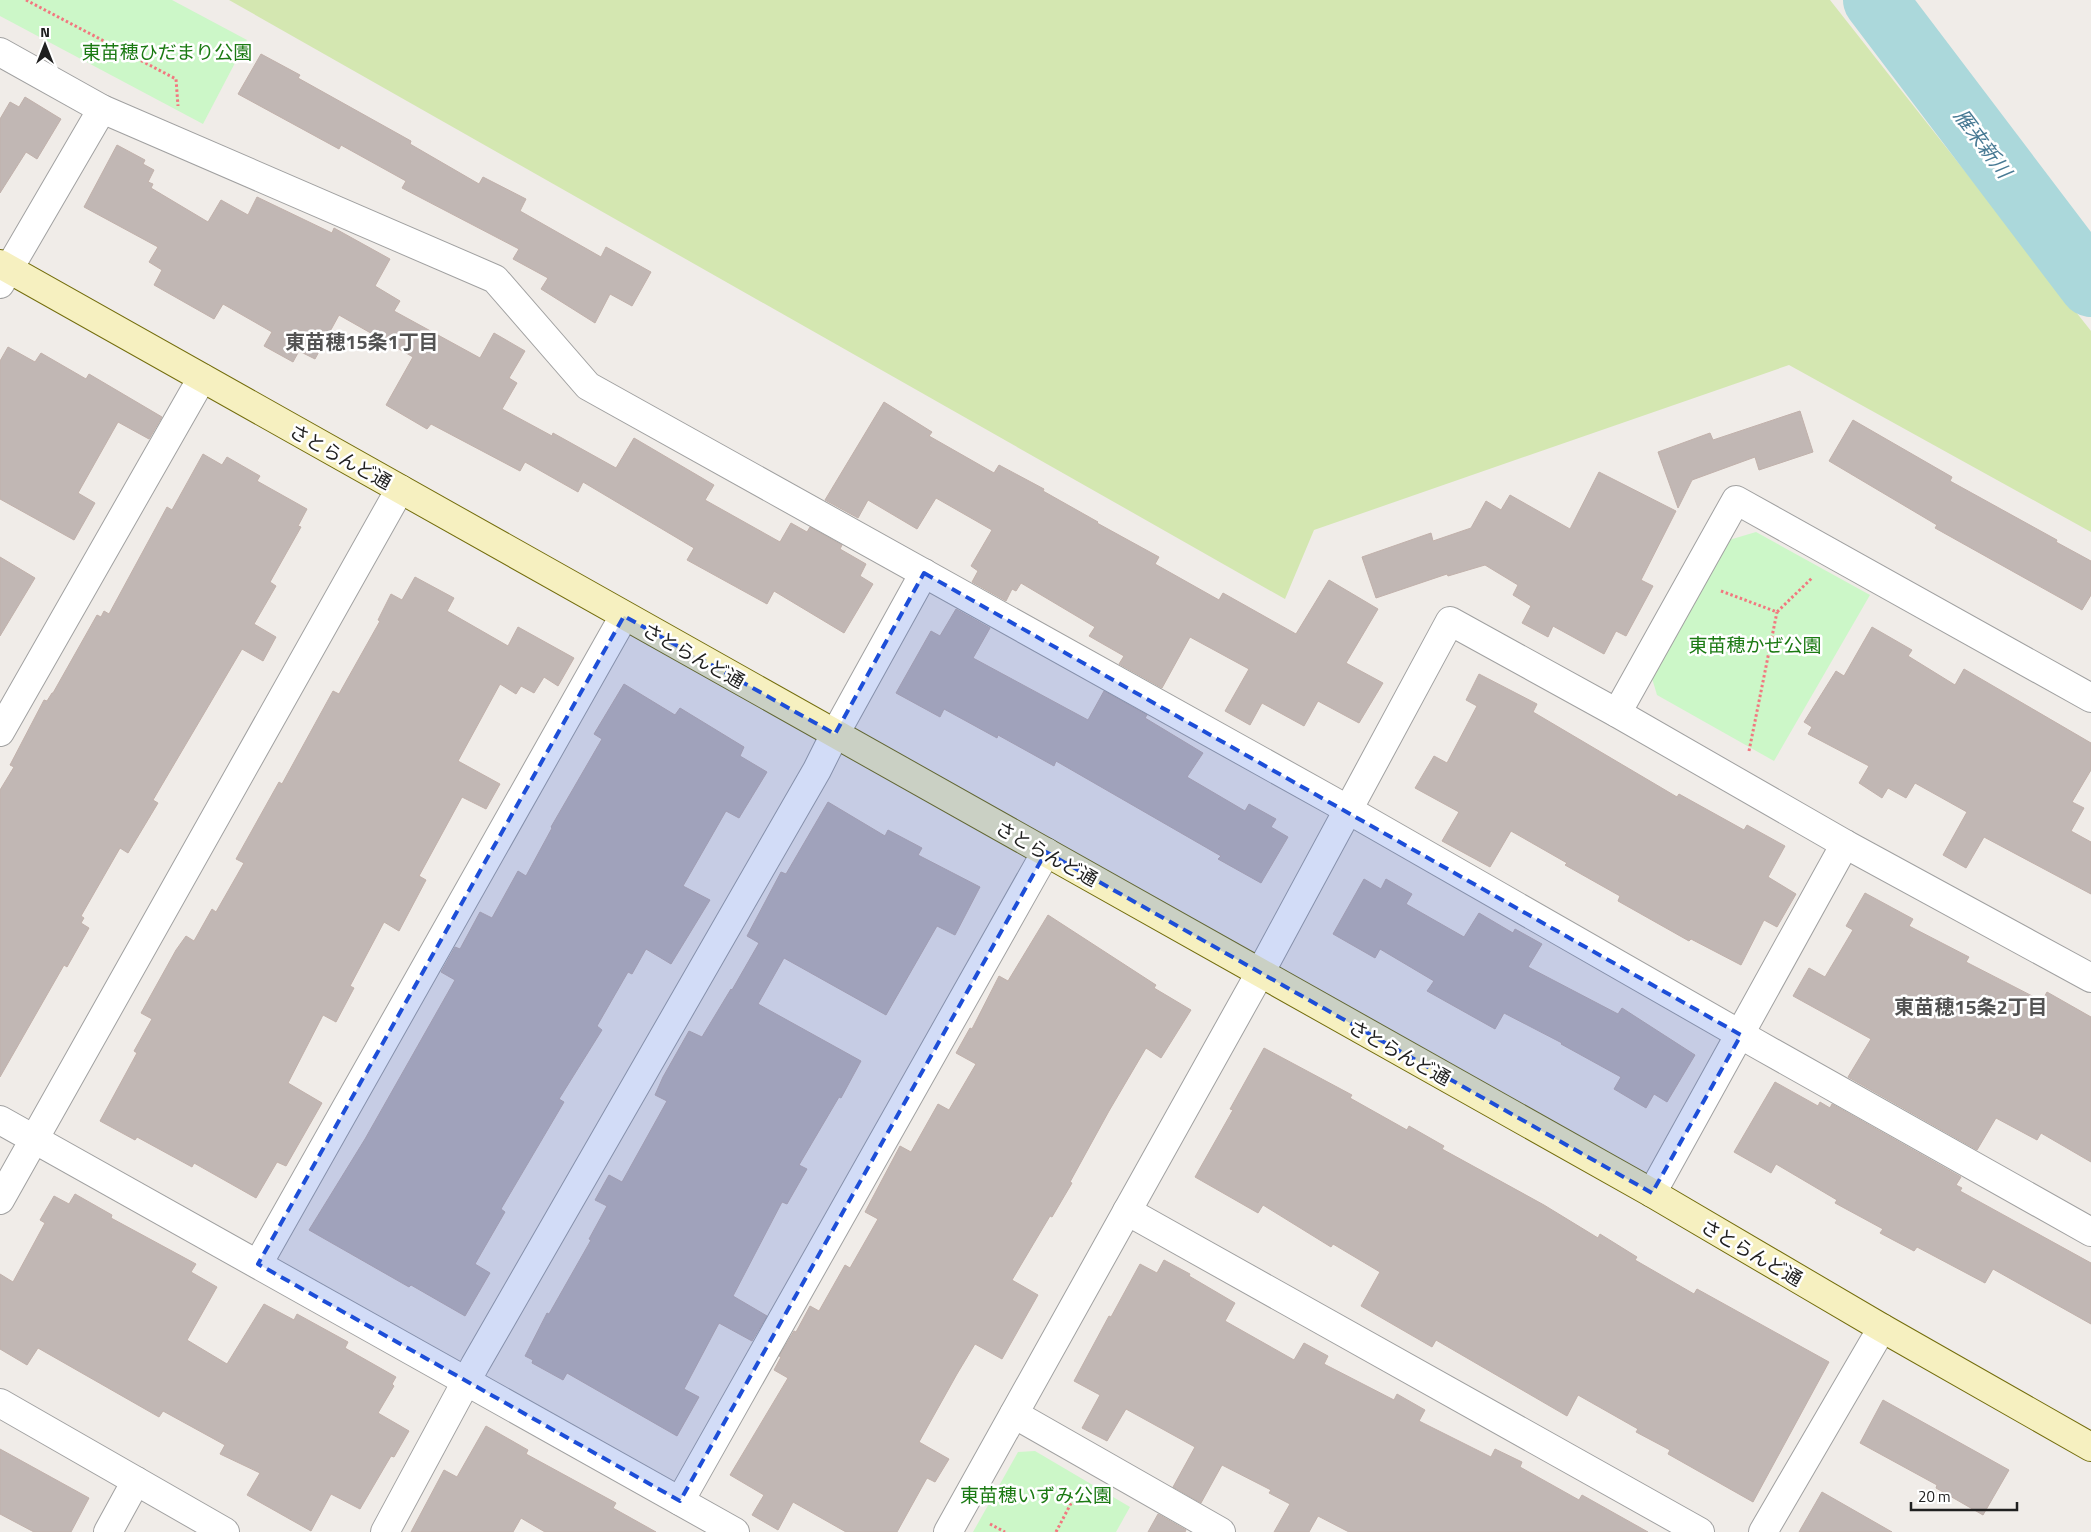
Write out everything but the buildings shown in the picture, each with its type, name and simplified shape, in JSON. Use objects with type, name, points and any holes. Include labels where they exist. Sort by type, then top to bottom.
[{"type":"street","points":[[0,52],[102,109],[495,279],[588,386],[1349,810],[1740,1035],[2091,1232]]},
{"type":"street","points":[[3,272],[102,109]]},
{"type":"street","name":"さとらんど通","points":[[3,272],[202,378],[1652,1193],[1882,1328],[2091,1447]]},
{"type":"street","points":[[0,732],[202,378]]},
{"type":"street","points":[[0,1200],[400,489]]},
{"type":"street","points":[[1616,712],[1736,500],[2091,698]]},
{"type":"street","points":[[385,1532],[466,1381],[817,770],[924,573]]},
{"type":"street","points":[[258,1264],[624,616]]},
{"type":"street","points":[[948,1532],[1260,973],[1450,621],[1616,712],[1845,844],[2091,978]]},
{"type":"street","points":[[1652,1193],[1845,844]]},
{"type":"street","points":[[680,1501],[1046,852]]},
{"type":"street","points":[[0,1120],[734,1532]]},
{"type":"street","points":[[1127,1211],[1700,1532]]},
{"type":"street","points":[[1763,1532],[1882,1328]]},
{"type":"street","points":[[0,1403],[225,1532]]},
{"type":"street","points":[[1014,1414],[1221,1532]]},
{"type":"street","points":[[108,1532],[136,1481]]},
{"type":"path","points":[[26,0],[176,79],[178,111]]},
{"type":"path","points":[[1749,751],[1777,612],[1818,572]]},
{"type":"path","points":[[1716,589],[1777,612]]},
{"type":"path","points":[[1056,1532],[1080,1486]]},
{"type":"path","points":[[989,1523],[1005,1532]]},
{"type":"highlighted area","points":[[924,573],[1741,1035],[1652,1193],[1046,852],[680,1501],[258,1264],[624,616],[835,734]]},
{"type":"green space","name":"東苗穂ひだまり公園","points":[[0,0],[172,0],[247,40],[203,124],[0,16]]},
{"type":"green space","points":[[229,0],[1830,0],[2091,331],[2091,532],[1789,365],[1314,530],[1285,599]]},
{"type":"green space","name":"東苗穂かぜ公園","points":[[1756,532],[1870,595],[1774,761],[1657,695],[1651,675],[1729,540]]},
{"type":"green space","name":"東苗穂いずみ公園","points":[[1035,1451],[1130,1507],[1116,1532],[973,1532],[1018,1452]]},
{"type":"waterway","name":"雁来新川","points":[[1875,0],[2091,285]]},
{"type":"district","name":"東苗穂15条1丁目","points":[[362,341]]},
{"type":"district","name":"東苗穂15条2丁目","points":[[1971,1006]]}]
